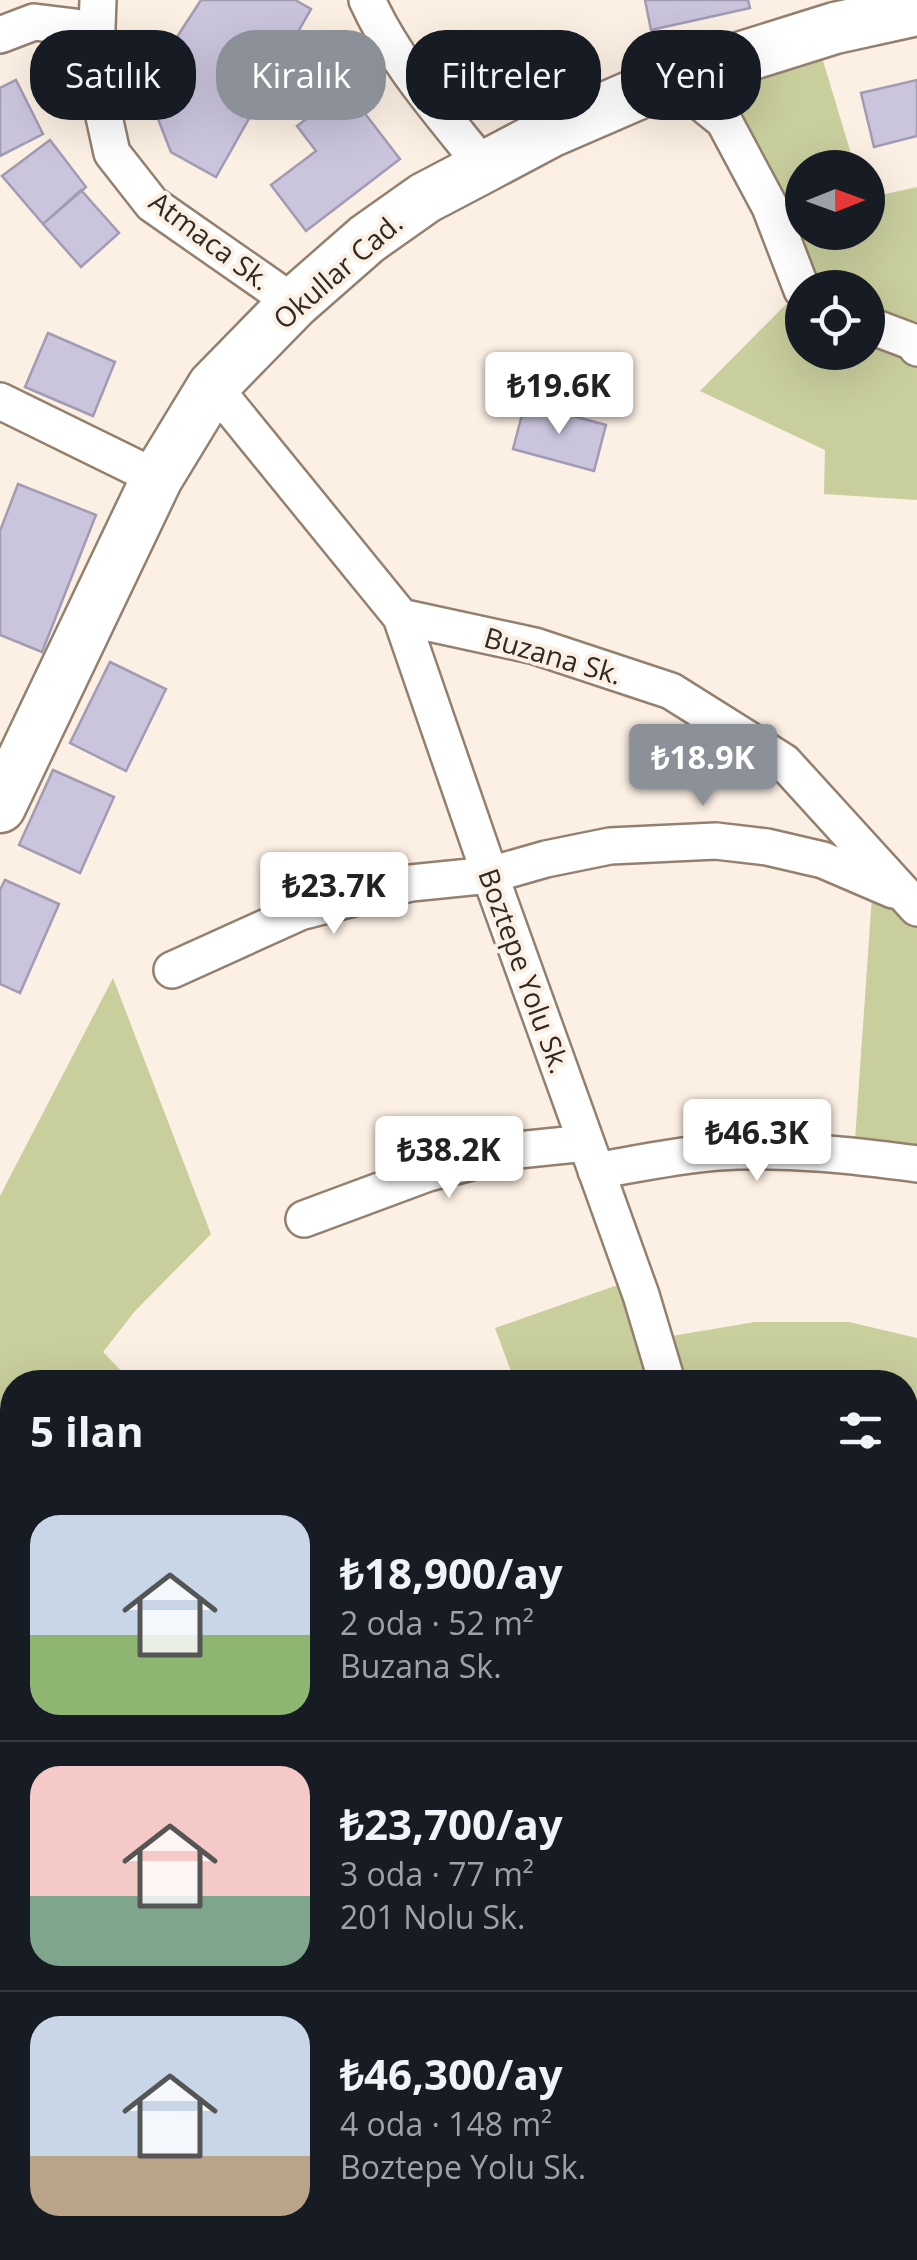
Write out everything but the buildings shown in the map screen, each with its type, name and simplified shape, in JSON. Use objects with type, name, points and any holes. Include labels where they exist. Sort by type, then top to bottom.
[{"type":"main road","name":"Okullar Cad.","points":[[761,51],[834,28],[917,10]]},
{"type":"main road","name":"Okullar Cad.","points":[[0,807],[157,478],[213,386],[294,303],[368,239],[425,198],[552,132],[621,102]]},
{"type":"street","name":"Atmaca Sk.","points":[[97,30],[98,0]]},
{"type":"street","points":[[368,0],[380,30],[484,167]]},
{"type":"street","points":[[0,35],[34,22],[77,30]]},
{"type":"street","name":"Atmaca Sk.","points":[[105,120],[112,152],[152,204],[294,303]]},
{"type":"street","points":[[723,120],[770,206],[794,270]]},
{"type":"street","points":[[885,331],[913,342],[917,348]]},
{"type":"street","points":[[213,386],[401,617]]},
{"type":"street","points":[[0,401],[157,478]]},
{"type":"street","name":"Boztepe Yolu Sk.","points":[[401,617],[641,1295],[663,1370]]},
{"type":"street","name":"Buzana Sk.","points":[[401,617],[536,646],[670,691],[784,762],[912,902]]},
{"type":"street","points":[[172,970],[300,912],[411,884],[490,875],[610,846],[716,841],[767,846],[823,860],[912,902]]},
{"type":"street","points":[[304,1219],[428,1174],[518,1150],[591,1157],[780,1150],[917,1164]]},
{"type":"green space","points":[[815,34],[850,150],[785,150],[785,246],[770,206],[704,120],[761,120],[761,51]]},
{"type":"green space","points":[[917,187],[917,500],[824,494],[825,450],[700,391],[785,305],[785,370],[885,370],[885,270],[794,270],[786,250],[885,250],[885,194]]},
{"type":"green space","points":[[873,882],[917,908],[917,1164],[854,1155]]},
{"type":"green space","points":[[113,978],[211,1234],[135,1311],[103,1352],[120,1370],[0,1370],[0,1196]]},
{"type":"green space","points":[[635,1279],[654,1339],[755,1322],[849,1322],[917,1338],[917,1370],[511,1370],[495,1328]]}]
